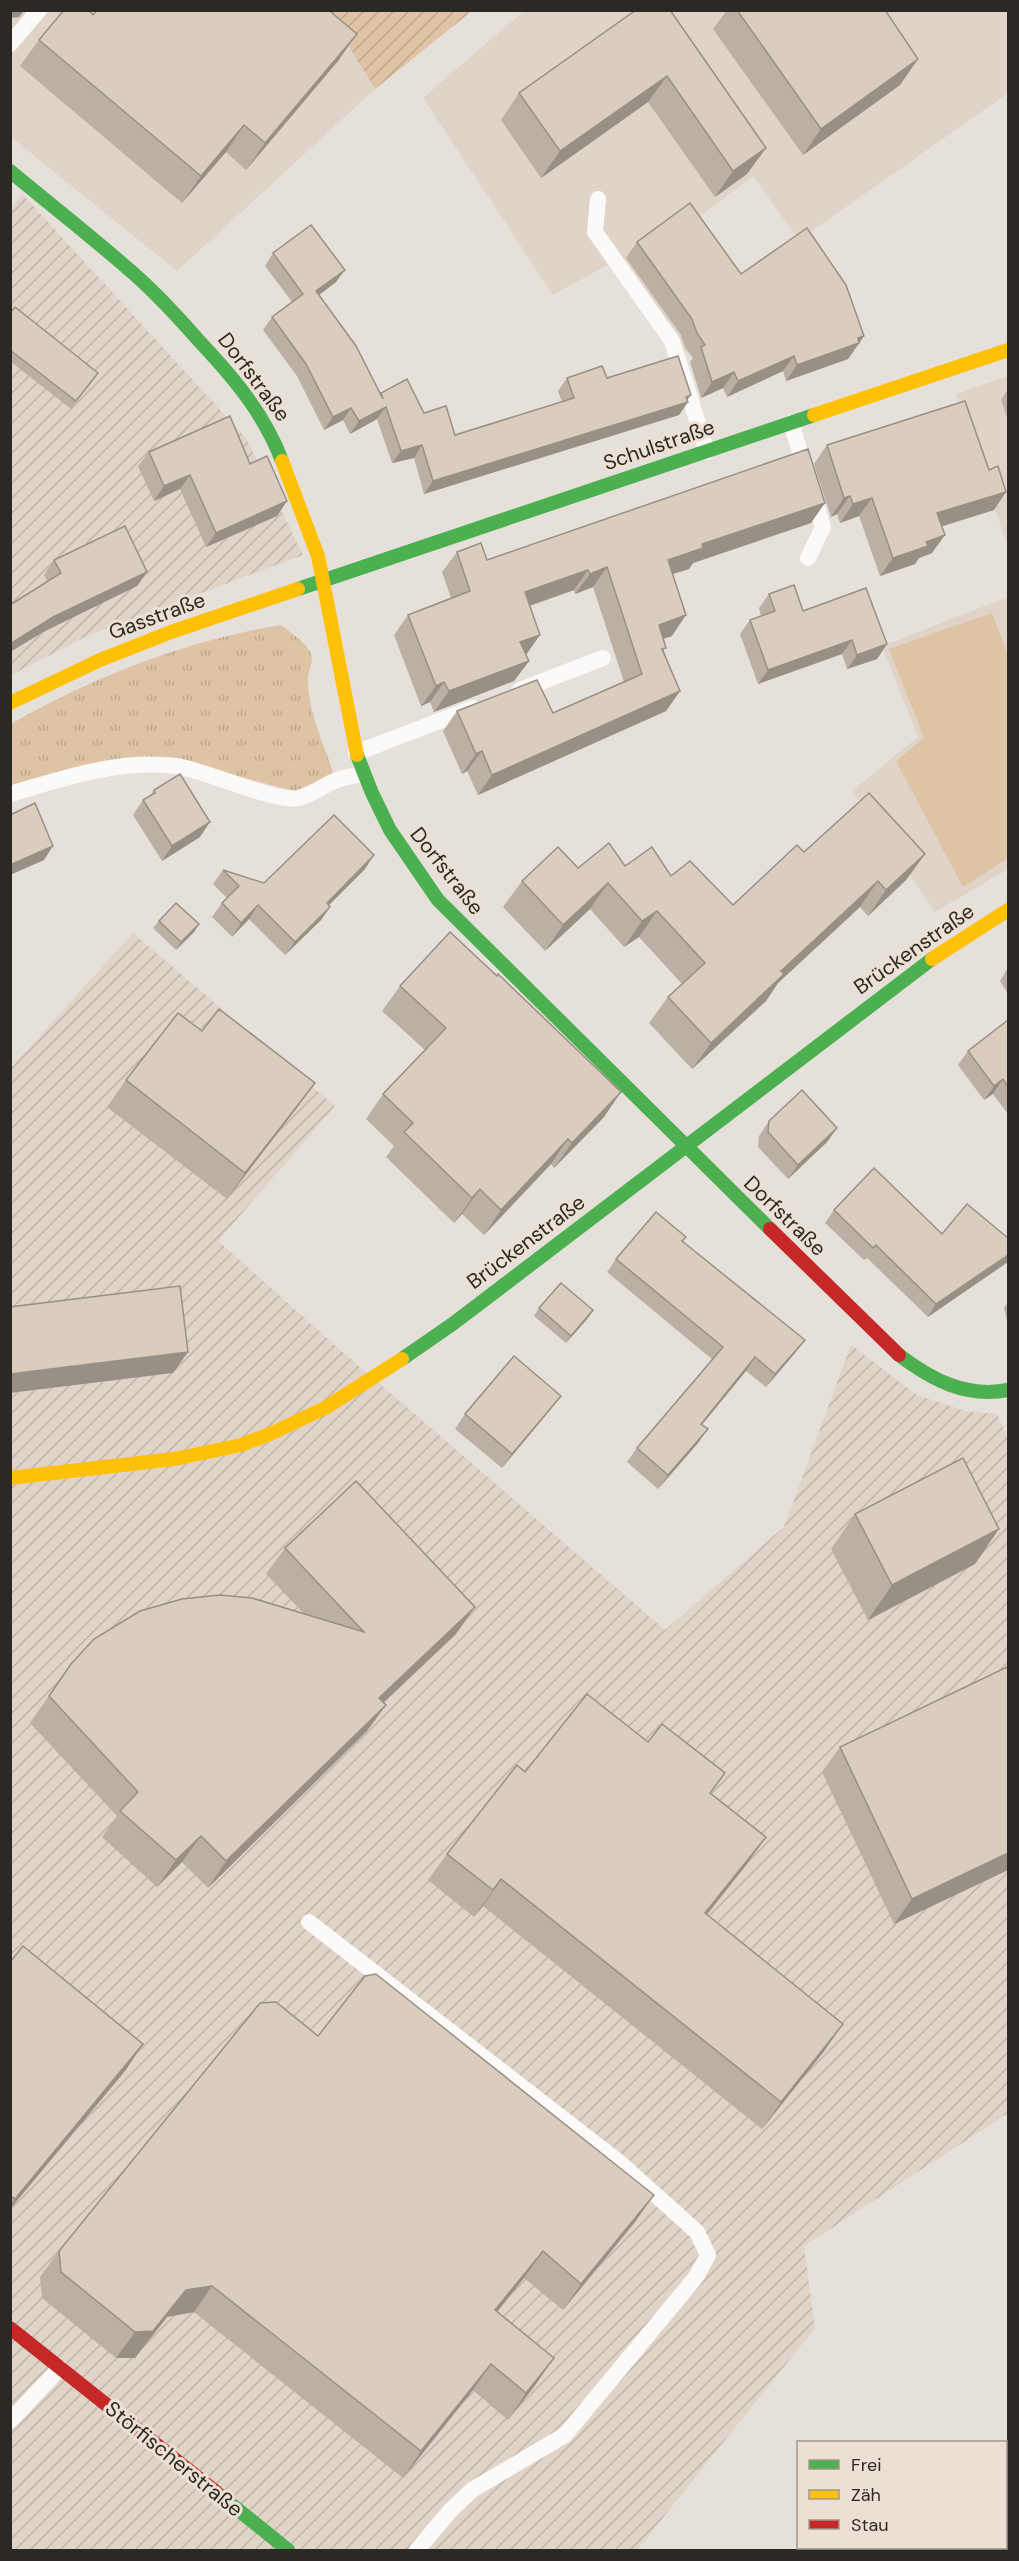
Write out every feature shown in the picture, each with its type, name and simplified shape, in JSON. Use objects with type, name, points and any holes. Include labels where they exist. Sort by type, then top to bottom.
[{"type":"street","name":"Dorfstraße","points":[[10,171],[135,274],[191,331],[242,390],[274,439],[318,556],[332,638],[356,753],[363,774],[402,854],[438,900],[685,1147],[907,1363],[957,1388],[986,1394],[1008,1389]]},
{"type":"street","name":"Schulstraße","points":[[323,580],[1008,350]]},
{"type":"street","name":"Gasstraße","points":[[10,703],[100,660],[171,632],[323,580]]},
{"type":"street","name":"Brückenstraße","points":[[10,1478],[183,1458],[214,1452],[276,1432],[307,1418],[396,1365],[891,989],[945,950],[1008,910]]},
{"type":"street","name":"Störfischerstraße","points":[[10,2328],[288,2550]]},
{"type":"lane","points":[[10,44],[39,10]]},
{"type":"lane","points":[[598,199],[596,232],[672,341],[707,452]]},
{"type":"lane","points":[[791,423],[823,527],[808,558]]},
{"type":"lane","points":[[508,695],[603,658]]},
{"type":"lane","points":[[356,753],[487,703]]},
{"type":"lane","points":[[10,794],[90,771],[134,764],[177,766],[230,780],[266,793],[298,798],[338,780],[363,774]]},
{"type":"lane","points":[[309,1922],[619,2162],[697,2232],[708,2255],[696,2277],[565,2435],[472,2490],[450,2511],[417,2550]]},
{"type":"lane","points":[[10,2421],[60,2368]]},
{"type":"shaded area","points":[[10,11],[327,11],[375,89],[177,271],[11,137]]},
{"type":"shaded area","points":[[524,11],[1008,11],[1008,93],[799,240],[753,176],[689,225],[753,315],[675,358],[611,263],[553,295],[423,98]]},
{"type":"shaded area","points":[[23,195],[246,438],[303,555],[89,635],[11,675],[10,209]]},
{"type":"shaded area","points":[[1008,376],[1008,547],[956,394]]},
{"type":"shaded area","points":[[1008,597],[1008,869],[935,912],[852,791],[918,737],[882,646]]},
{"type":"shaded area","points":[[133,933],[335,1106],[218,1241],[338,1348],[665,1630],[784,1527],[851,1345],[917,1395],[965,1411],[997,1414],[1008,1438],[1008,2113],[804,2246],[815,2328],[637,2550],[11,2550],[11,1068]]},
{"type":"green space","points":[[327,11],[472,11],[375,89]]},
{"type":"green space","points":[[992,613],[1008,655],[1008,858],[963,887],[896,761],[924,738],[889,649]]},
{"type":"green space","points":[[281,625],[302,642],[311,654],[312,661],[308,677],[311,705],[334,775],[294,791],[173,759],[11,787],[11,724],[75,691],[142,662],[211,640]]},
{"type":"building","points":[[64,10],[88,10],[93,15],[97,10],[332,10],[331,12],[357,34],[265,143],[244,125],[201,176],[39,40]]},
{"type":"building","points":[[636,10],[670,10],[766,148],[733,171],[667,76],[560,151],[519,93]]},
{"type":"building","points":[[737,10],[885,10],[918,59],[821,129]]},
{"type":"building","points":[[690,203],[741,274],[807,228],[846,285],[864,336],[858,338],[859,343],[797,365],[794,356],[738,381],[734,372],[712,382],[701,347],[705,345],[692,319],[637,242]]},
{"type":"building","points":[[311,225],[345,270],[316,291],[356,346],[383,399],[381,393],[407,379],[424,413],[446,406],[455,435],[574,398],[567,378],[602,366],[607,378],[678,356],[691,395],[686,397],[688,402],[433,481],[422,445],[401,451],[386,407],[359,421],[351,408],[333,417],[306,364],[272,317],[303,294],[273,253]]},
{"type":"building","points":[[15,307],[98,373],[76,401],[10,350],[10,313]]},
{"type":"building","points":[[965,401],[989,470],[998,466],[1006,492],[937,513],[945,535],[926,542],[928,546],[893,558],[872,498],[853,504],[850,496],[844,498],[827,445]]},
{"type":"building","points":[[230,416],[250,464],[267,456],[287,501],[216,533],[190,475],[164,486],[149,452]]},
{"type":"building","points":[[808,449],[825,503],[702,544],[703,548],[668,560],[686,615],[659,625],[666,648],[662,649],[680,691],[492,775],[482,751],[476,754],[457,711],[537,680],[553,713],[642,674],[607,567],[590,574],[588,570],[525,592],[540,635],[520,642],[529,661],[449,691],[444,682],[436,686],[408,615],[470,591],[457,552],[481,543],[487,560]]},
{"type":"building","points":[[125,526],[147,572],[53,617],[10,644],[10,605],[61,573],[54,560]]},
{"type":"building","points":[[794,585],[803,611],[866,588],[887,644],[857,655],[852,640],[768,670],[750,620],[775,611],[769,594]]},
{"type":"building","points":[[180,774],[210,822],[172,846],[143,800],[155,793],[154,790]]},
{"type":"building","points":[[869,793],[925,854],[886,890],[878,881],[781,971],[784,974],[711,1043],[668,997],[705,963],[657,911],[642,921],[608,883],[563,925],[522,881],[558,847],[578,868],[609,843],[625,866],[652,847],[671,876],[690,861],[733,905],[797,845],[804,852]]},
{"type":"building","points":[[35,803],[53,846],[10,865],[10,815]]},
{"type":"building","points":[[334,815],[374,855],[327,903],[330,907],[295,942],[258,905],[241,923],[222,903],[239,886],[223,870],[264,883]]},
{"type":"building","points":[[176,903],[199,924],[181,942],[159,921]]},
{"type":"building","points":[[450,932],[497,976],[498,974],[621,1092],[572,1143],[568,1139],[501,1210],[480,1189],[472,1198],[404,1132],[413,1123],[383,1094],[446,1028],[400,986]]},
{"type":"building","points":[[219,1009],[315,1083],[245,1173],[126,1080],[178,1013],[202,1031]]},
{"type":"building","points":[[1008,1020],[1008,1087],[1003,1079],[994,1086],[968,1051]]},
{"type":"building","points":[[802,1090],[837,1128],[798,1165],[768,1132],[769,1121]]},
{"type":"building","points":[[874,1168],[942,1234],[967,1204],[1008,1238],[1008,1255],[936,1304],[876,1245],[873,1248],[834,1210]]},
{"type":"building","points":[[656,1212],[686,1237],[682,1241],[805,1340],[775,1374],[755,1357],[701,1424],[708,1429],[668,1475],[637,1448],[723,1347],[616,1259]]},
{"type":"building","points":[[561,1283],[593,1310],[571,1336],[539,1308]]},
{"type":"building","points":[[180,1286],[188,1352],[10,1374],[10,1307]]},
{"type":"building","points":[[514,1356],[561,1396],[512,1454],[465,1414]]},
{"type":"building","points":[[963,1458],[999,1529],[892,1585],[855,1514]]},
{"type":"building","points":[[356,1481],[475,1607],[379,1698],[386,1705],[226,1861],[201,1836],[176,1860],[120,1811],[138,1792],[49,1696],[71,1664],[94,1639],[140,1611],[182,1599],[220,1595],[252,1598],[364,1632],[285,1548]]},
{"type":"building","points":[[1007,1667],[1008,1853],[912,1899],[840,1747]]},
{"type":"building","points":[[587,1694],[648,1742],[662,1724],[725,1773],[710,1793],[766,1837],[705,1913],[843,2024],[781,2102],[501,1879],[493,1890],[447,1854],[517,1765],[525,1772]]},
{"type":"building","points":[[23,1946],[143,2044],[15,2199],[10,2196],[10,1962]]},
{"type":"building","points":[[376,1974],[654,2195],[581,2284],[543,2251],[495,2310],[554,2358],[526,2393],[491,2364],[421,2451],[212,2286],[186,2290],[153,2331],[135,2332],[61,2272],[59,2251],[260,2003],[276,2002],[318,2036],[365,1976]]},
{"type":"traffic: fast","points":[[10,171],[133,273],[176,315],[225,369],[258,413],[282,461]]},
{"type":"traffic: fast","points":[[298,589],[814,415]]},
{"type":"traffic: fast","points":[[357,755],[390,830],[438,900],[770,1229]]},
{"type":"traffic: fast","points":[[402,1359],[454,1323],[932,959]]},
{"type":"traffic: fast","points":[[899,1355],[924,1372],[950,1385],[978,1391],[1008,1390]]},
{"type":"traffic: fast","points":[[216,2492],[288,2550]]},
{"type":"traffic: slow","points":[[814,415],[1008,350]]},
{"type":"traffic: slow","points":[[282,461],[318,556],[357,755]]},
{"type":"traffic: slow","points":[[10,703],[100,660],[171,632],[298,589]]},
{"type":"traffic: slow","points":[[932,959],[1008,910]]},
{"type":"traffic: slow","points":[[10,1478],[174,1459],[241,1445],[325,1408],[402,1359]]},
{"type":"traffic: jam","points":[[770,1229],[899,1355]]},
{"type":"traffic: jam","points":[[10,2328],[216,2492]]}]
